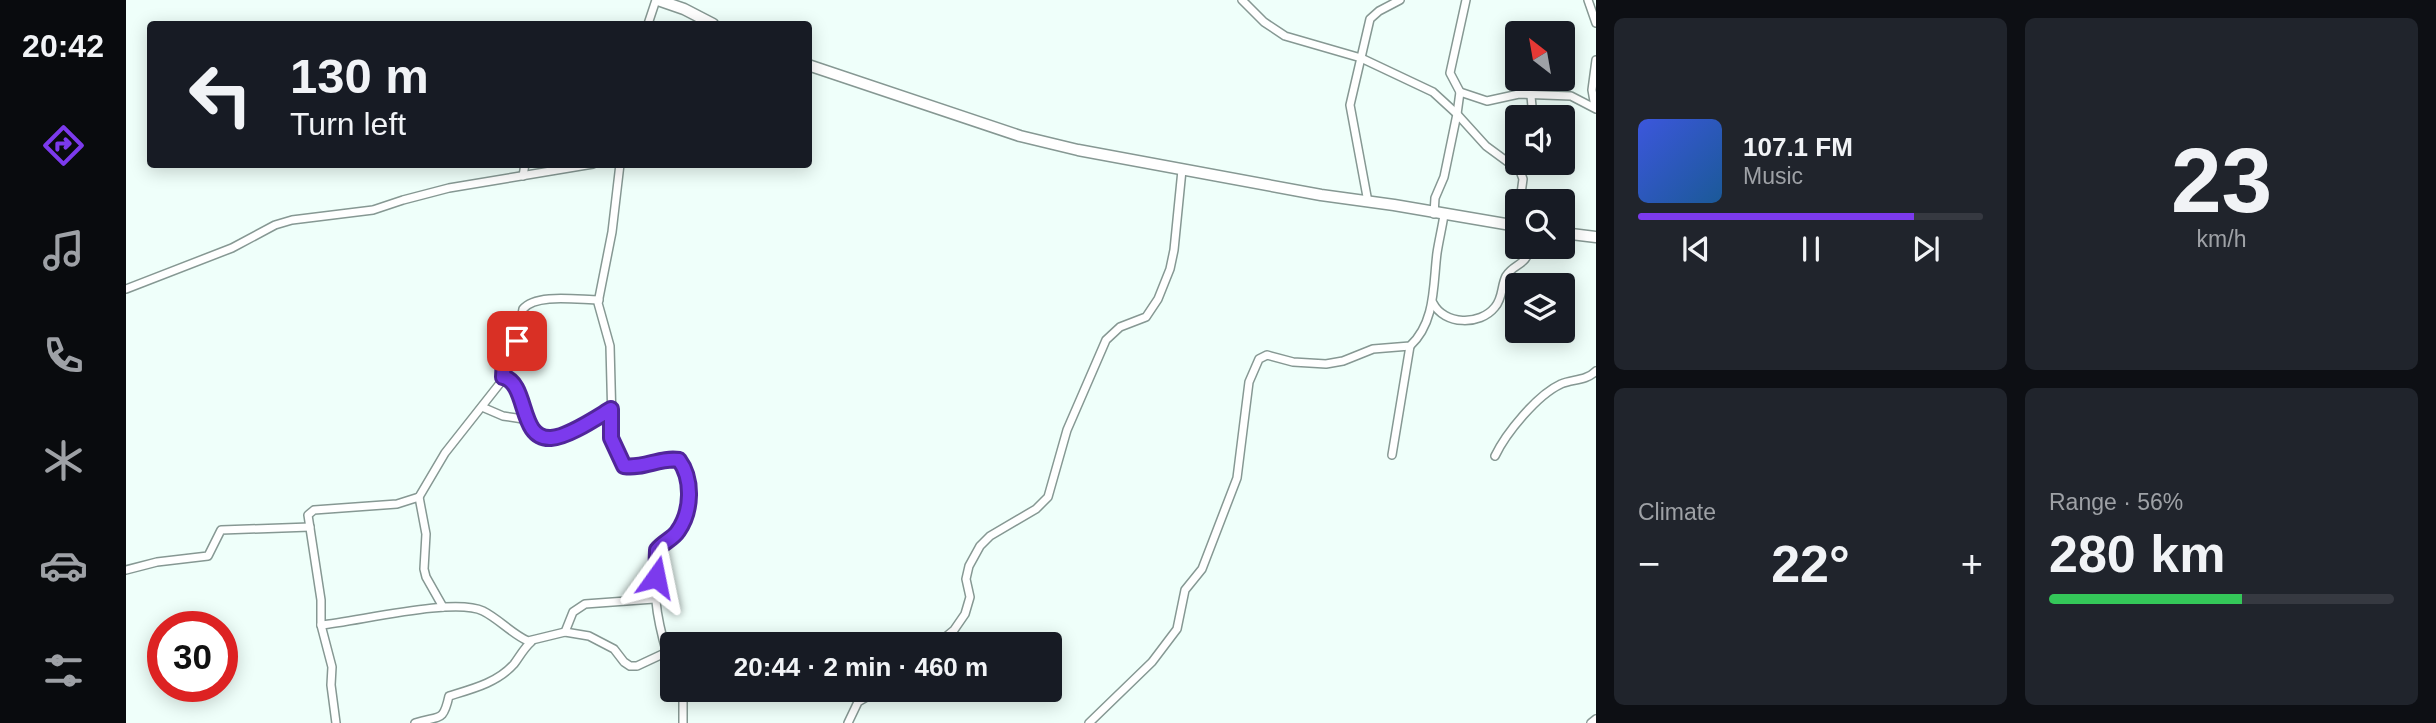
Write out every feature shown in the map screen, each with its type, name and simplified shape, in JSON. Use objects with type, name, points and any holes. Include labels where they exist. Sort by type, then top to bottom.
[{"type":"street","points":[[649,21],[657,0],[684,9],[707,21]]},
{"type":"street","points":[[1242,0],[1264,22],[1285,36],[1361,58],[1433,92],[1486,146],[1505,158]]},
{"type":"street","points":[[1367,202],[1350,105],[1370,19],[1399,0]]},
{"type":"street","points":[[1392,455],[1410,346],[1418,337],[1433,303],[1439,214],[1436,198],[1444,177],[1457,114],[1460,92],[1450,73],[1466,0]]},
{"type":"street","points":[[1588,0],[1596,23]]},
{"type":"street","points":[[1350,56],[1358,68]]},
{"type":"street","points":[[1596,60],[1592,90],[1592,102],[1596,108]]},
{"type":"street","points":[[812,66],[1020,136],[1090,153],[1505,224]]},
{"type":"street","points":[[1460,92],[1487,101],[1520,94],[1571,96],[1596,108]]},
{"type":"street","points":[[1531,96],[1532,105]]},
{"type":"street","points":[[523,176],[524,168]]},
{"type":"street","points":[[126,289],[232,248],[275,225],[292,220],[373,210],[449,188],[570,168]]},
{"type":"street","points":[[620,168],[612,232],[599,300],[600,314],[610,346],[611,438],[624,466],[645,465],[673,458],[679,460],[687,478],[689,493],[678,531],[657,550],[654,598],[662,632]]},
{"type":"street","points":[[952,632],[965,614],[970,597],[966,579],[969,566],[980,546],[990,536],[1036,509],[1048,497],[1072,418],[1107,340],[1121,327],[1146,317],[1158,299],[1174,250],[1182,170]]},
{"type":"street","points":[[1575,234],[1596,237]]},
{"type":"street","points":[[1433,303],[1439,312],[1462,321],[1473,321],[1496,306],[1508,272],[1526,259]]},
{"type":"street","points":[[443,607],[424,569],[426,534],[419,497],[445,453],[503,377],[504,359],[517,341],[526,305],[537,299],[599,300]]},
{"type":"street","points":[[1089,723],[1152,662],[1177,629],[1185,590],[1202,569],[1237,478],[1249,382],[1259,359],[1267,355],[1293,362],[1326,363],[1343,361],[1373,349],[1410,346]]},
{"type":"street","points":[[1495,456],[1505,438],[1546,394],[1556,387],[1587,378],[1596,371]]},
{"type":"street","points":[[503,377],[512,380],[516,385],[527,422]]},
{"type":"street","points":[[482,407],[503,416],[518,417],[541,436],[555,438],[611,409]]},
{"type":"street","points":[[336,723],[331,685],[332,667],[321,625],[321,600],[308,515],[314,510],[397,504],[419,497]]},
{"type":"street","points":[[126,570],[157,562],[208,556],[221,530],[310,527]]},
{"type":"street","points":[[565,632],[573,612],[586,604],[654,598]]},
{"type":"street","points":[[321,625],[443,607],[482,611],[531,642],[565,632],[598,640],[614,649],[630,666],[637,666],[660,655]]},
{"type":"street","points":[[415,723],[443,715],[447,710],[449,696],[477,689],[505,672],[531,642]]},
{"type":"street","points":[[683,702],[683,723]]},
{"type":"street","points":[[848,723],[858,702]]},
{"type":"street","points":[[1591,723],[1596,719]]},
{"type":"route","points":[[517,341],[504,359],[503,377],[512,380],[516,385],[527,422],[541,436],[555,438],[611,409],[611,438],[624,466],[633,467],[673,458],[683,465],[689,493],[688,507],[678,531],[657,550],[656,577]]}]
